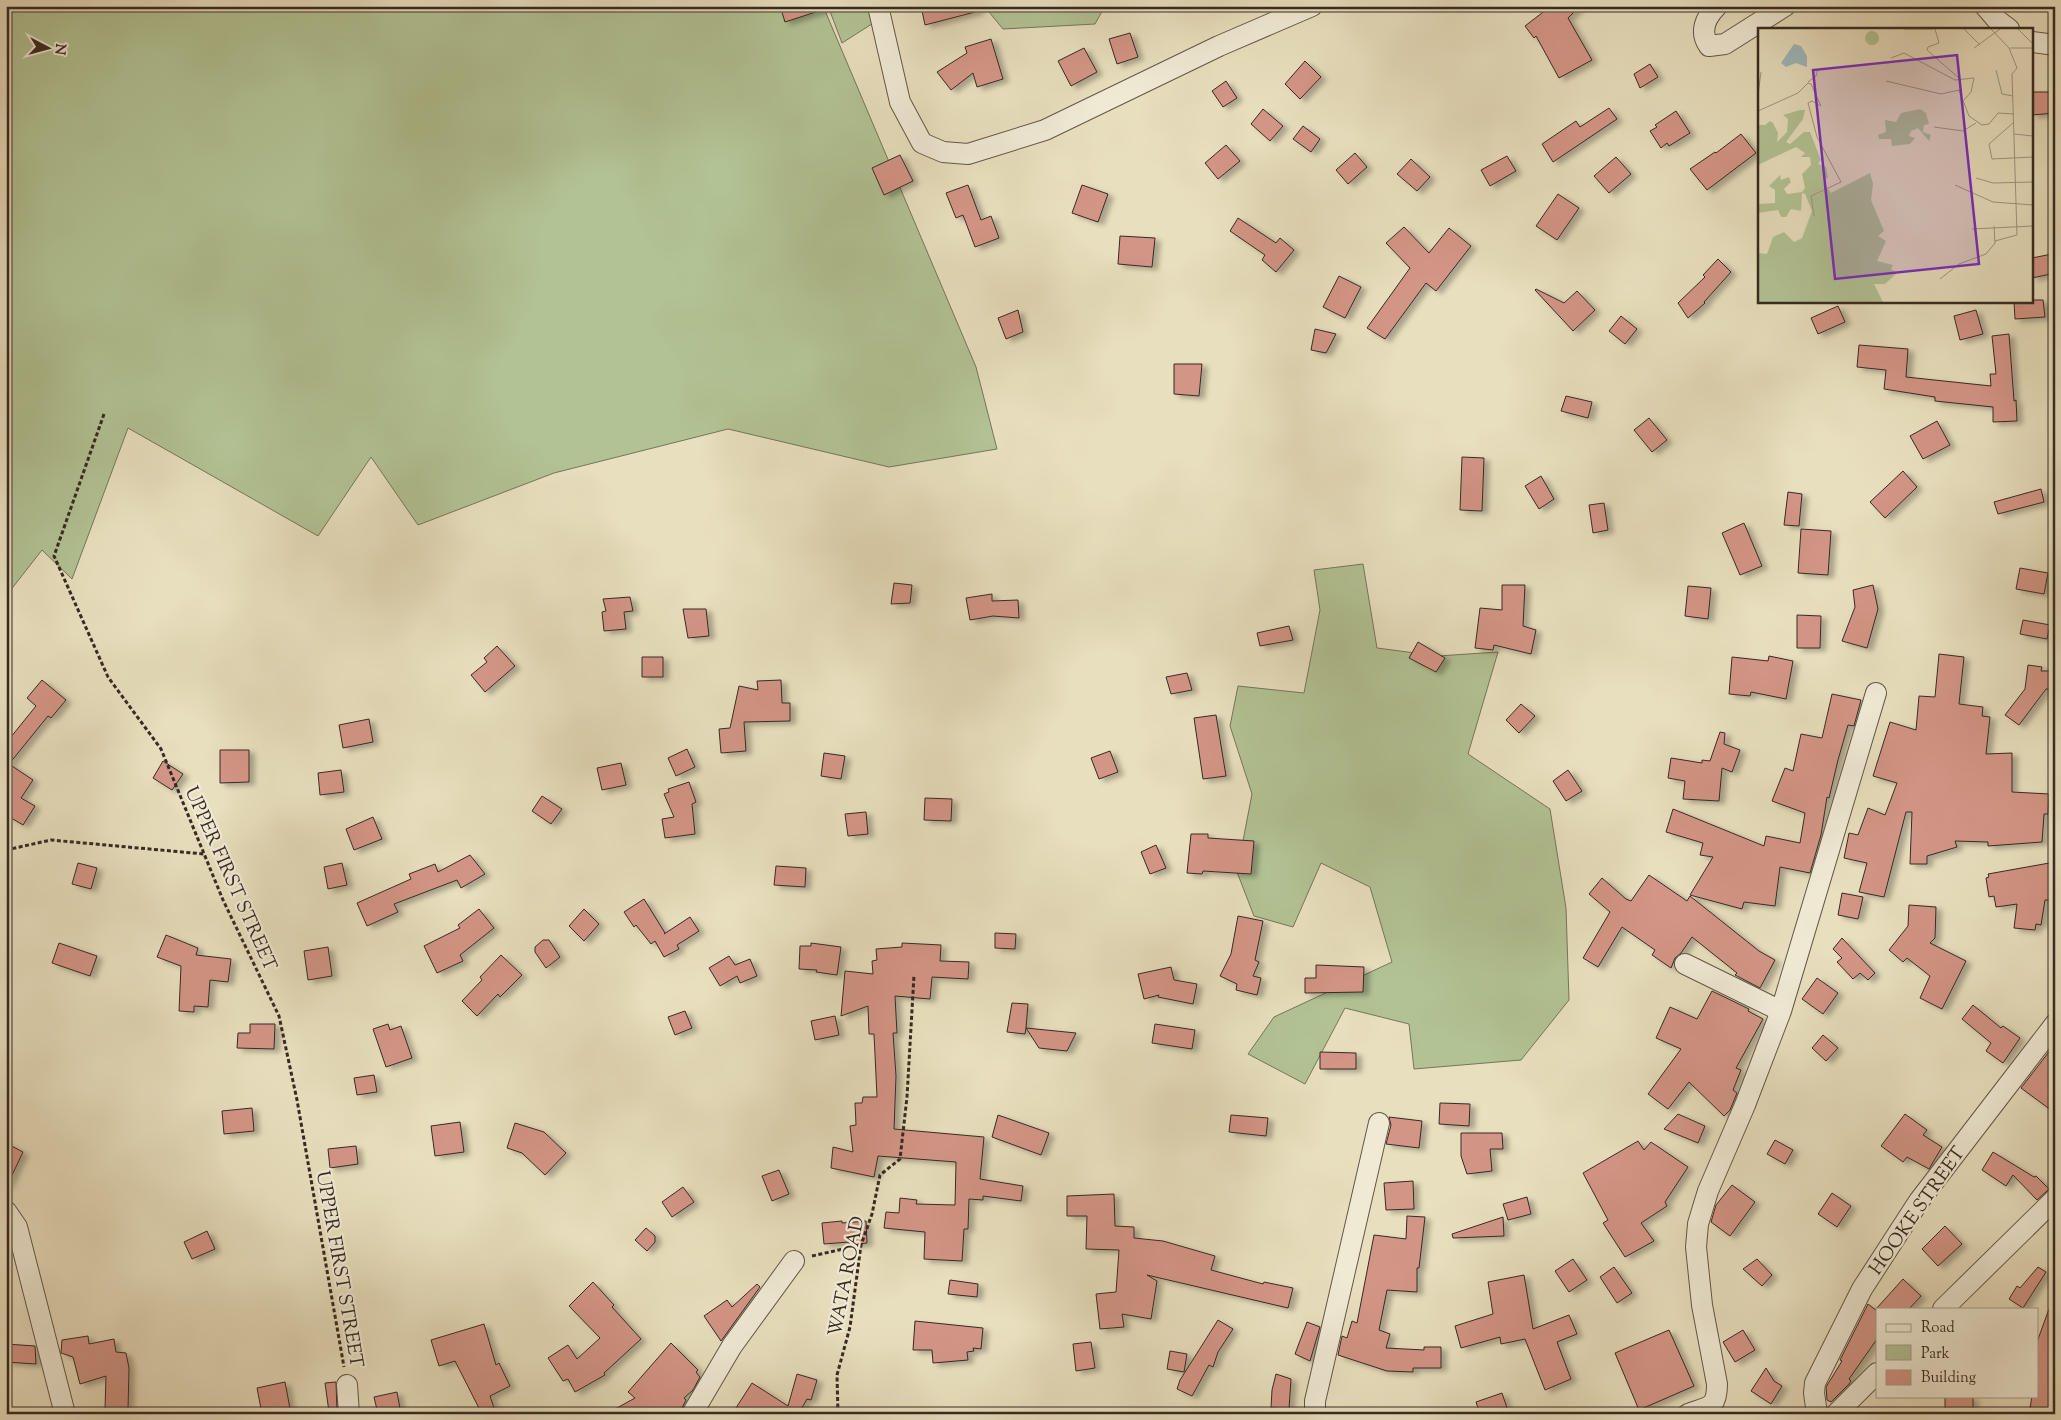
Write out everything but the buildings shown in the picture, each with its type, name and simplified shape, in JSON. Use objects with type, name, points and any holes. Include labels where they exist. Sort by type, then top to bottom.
[{"type":"street","points":[[878,6],[900,102],[922,143],[943,152],[968,154],[1045,130],[1219,46],[1312,6]]},
{"type":"street","points":[[1717,6],[1702,28],[1703,38],[1708,46],[1725,44],[1785,6]]},
{"type":"street","points":[[1985,6],[1996,20],[2008,28]]},
{"type":"street","points":[[2034,42],[2055,45]]},
{"type":"street","points":[[1688,1414],[1713,1405],[1717,1397],[1717,1384],[1700,1287],[1696,1247],[1698,1224],[1708,1191],[1745,1105],[1781,1011],[1876,693]]},
{"type":"street","points":[[1685,964],[1781,1011]]},
{"type":"street","name":"HOOKE STREET","points":[[1817,1414],[1814,1383],[1862,1289],[1923,1196],[2055,1024]]},
{"type":"street","points":[[1315,1414],[1317,1391],[1380,1123]]},
{"type":"street","points":[[1944,1308],[2055,1198]]},
{"type":"street","points":[[6,1211],[17,1227],[65,1414]]},
{"type":"street","points":[[692,1414],[732,1346],[794,1260]]},
{"type":"street","points":[[1836,1414],[1876,1374]]},
{"type":"street","points":[[347,1384],[349,1414]]},
{"type":"path","name":"UPPER FIRST STREET","points":[[104,414],[54,556],[108,677],[161,749],[223,900],[279,1016],[297,1100],[347,1384]]},
{"type":"path","points":[[6,850],[51,840],[204,854]]},
{"type":"path","name":"WATA ROAD","points":[[838,1414],[837,1375],[850,1328],[861,1245],[872,1214],[880,1175],[900,1159],[907,1097],[914,975]]},
{"type":"path","points":[[794,1260],[861,1245]]},
{"type":"green space","points":[[6,6],[823,6],[976,367],[997,449],[889,467],[728,429],[554,473],[418,525],[371,457],[318,536],[128,428],[72,579],[42,550],[6,596]]},
{"type":"green space","points":[[828,6],[900,6],[842,43]]},
{"type":"green space","points":[[984,6],[1105,6],[1095,24],[1003,29]]},
{"type":"green space","points":[[1363,564],[1377,648],[1438,656],[1498,652],[1468,754],[1550,809],[1566,908],[1569,1000],[1521,1060],[1414,1069],[1409,1024],[1345,1008],[1305,1084],[1248,1054],[1274,1017],[1392,962],[1370,887],[1321,863],[1293,927],[1254,916],[1237,872],[1252,794],[1230,726],[1238,686],[1304,693],[1320,610],[1314,570]]}]
